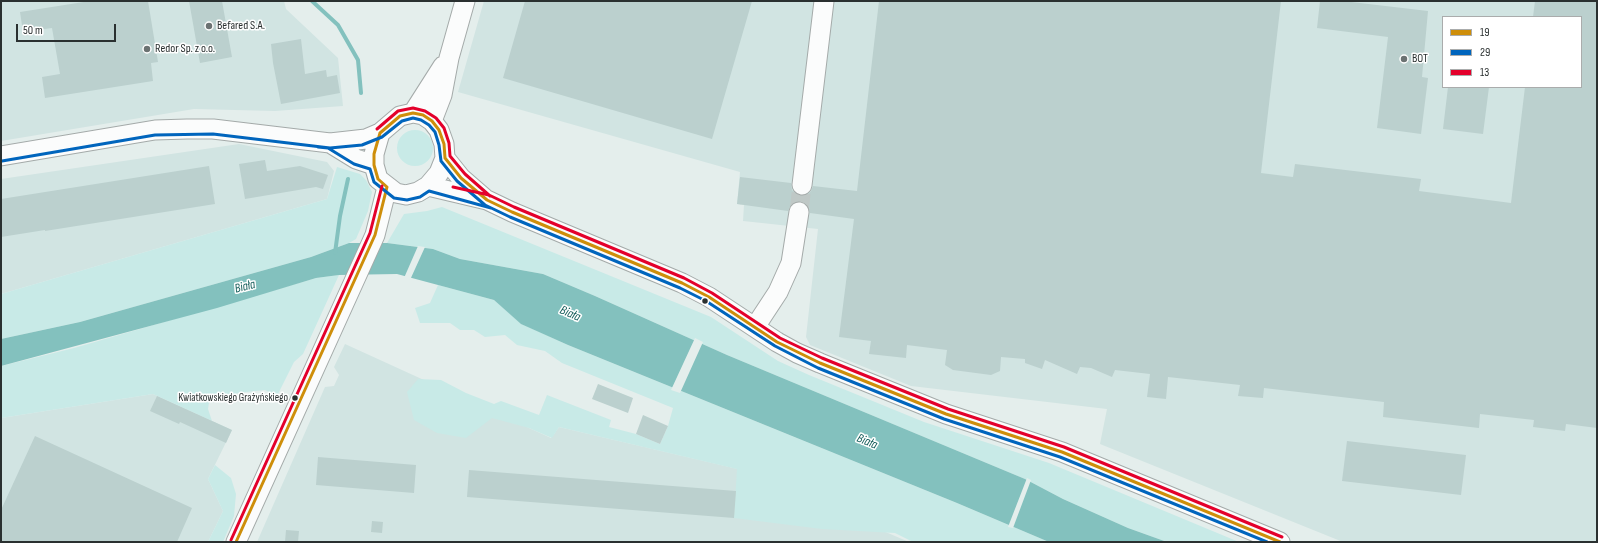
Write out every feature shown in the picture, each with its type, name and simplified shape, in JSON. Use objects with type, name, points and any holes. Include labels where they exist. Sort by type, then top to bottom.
[{"type":"street","points":[[432,121],[442,96],[448,58],[465,1]]},
{"type":"street","points":[[802,185],[824,1]]},
{"type":"street","points":[[413,113],[448,58]]},
{"type":"street","points":[[1,156],[155,130],[187,128],[213,129],[330,143],[366,139],[380,133],[400,116],[413,113],[423,115],[432,121],[439,130],[444,144],[445,158],[439,173],[428,186],[418,192],[406,195],[396,193],[378,179],[374,165],[374,154],[380,133]]},
{"type":"street","points":[[330,143],[356,159],[374,165]]},
{"type":"street","points":[[445,158],[461,178],[487,200]]},
{"type":"street","points":[[428,186],[487,200],[512,212],[682,283],[709,296],[755,328],[797,353],[820,363],[946,414],[1055,449],[1280,542]]},
{"type":"street","points":[[236,542],[375,235],[387,187]]},
{"type":"street","points":[[375,235],[406,195]]},
{"type":"street","points":[[755,328],[778,292],[791,263],[799,212]]},
{"type":"shaded area","points":[[1,1],[284,1],[286,9],[338,58],[343,106],[275,111],[194,109],[1,141]]},
{"type":"shaded area","points":[[484,1],[1597,1],[1597,542],[1343,542],[1100,444],[1107,409],[911,386],[810,345],[806,337],[818,229],[743,221],[744,205],[737,204],[740,172],[458,92]]},
{"type":"shaded area","points":[[415,130],[428,135],[433,148],[428,161],[415,166],[402,161],[397,148],[402,135]]},
{"type":"shaded area","points":[[239,144],[327,162],[334,171],[327,199],[1,294],[1,179]]},
{"type":"shaded area","points":[[337,167],[360,174],[366,180],[372,192],[368,211],[356,239],[349,243],[311,257],[80,322],[1,339],[1,294],[327,199]]},
{"type":"shaded area","points":[[442,207],[711,317],[778,361],[809,375],[924,422],[1049,463],[1239,542],[1167,542],[1128,528],[1063,499],[1025,479],[727,355],[543,274],[460,259],[433,249],[387,243],[404,214],[427,211]]},
{"type":"shaded area","points":[[339,275],[303,354],[294,362],[277,396],[265,390],[221,396],[209,403],[208,409],[212,421],[153,394],[1,418],[1,366],[74,348],[316,278]]},
{"type":"shaded area","points":[[438,285],[494,300],[522,324],[568,345],[957,503],[1049,542],[913,542],[895,533],[822,529],[734,518],[737,469],[559,427],[552,438],[529,428],[492,418],[466,438],[437,433],[414,420],[407,392],[418,379],[441,380],[466,393],[494,404],[501,401],[539,415],[547,395],[611,420],[609,427],[636,434],[660,444],[668,426],[673,408],[562,363],[545,351],[517,345],[505,335],[485,337],[474,330],[460,330],[450,323],[420,323],[415,308],[430,303]]},
{"type":"shaded area","points":[[345,344],[551,438],[559,427],[738,469],[909,542],[257,542],[325,387],[334,386],[339,375],[334,367]]},
{"type":"shaded area","points":[[153,394],[232,430],[208,479],[223,511],[208,542],[1,542],[1,418]]},
{"type":"shaded area","points":[[215,465],[231,478],[236,494],[234,516],[223,542],[208,542],[223,511],[208,479]]},
{"type":"water","name":"Biała","points":[[349,243],[387,243],[433,249],[460,259],[543,274],[727,355],[1025,479],[1063,499],[1128,528],[1167,542],[1049,542],[957,503],[568,345],[521,324],[494,300],[397,274],[339,275],[316,278],[217,308],[1,366],[1,339],[80,322],[311,257]]},
{"type":"pier","points":[[418,246],[425,247],[410,280],[404,278]]},
{"type":"pier","points":[[695,338],[703,342],[680,393],[671,390]]},
{"type":"pier","points":[[1027,478],[1031,480],[1013,528],[1008,527]]},
{"type":"building","points":[[90,1],[148,1],[158,62],[151,63],[153,81],[45,98],[42,77],[60,74],[52,28],[23,32],[20,12]]},
{"type":"building","points":[[189,1],[222,1],[232,57],[200,63]]},
{"type":"building","points":[[525,1],[752,1],[712,139],[503,78]]},
{"type":"building","points":[[879,1],[1281,1],[1261,173],[1293,177],[1295,164],[1421,179],[1419,191],[1511,203],[1525,88],[1582,88],[1582,16],[1533,16],[1535,1],[1597,1],[1597,428],[1566,424],[1565,431],[1533,427],[1534,420],[1480,414],[1479,428],[1383,417],[1384,402],[1264,388],[1263,398],[1238,396],[1240,385],[1168,377],[1166,399],[1147,397],[1150,374],[1115,370],[1112,377],[1091,368],[1080,367],[1077,374],[1045,360],[1042,369],[1025,363],[1025,359],[1001,357],[1000,371],[991,375],[953,370],[945,365],[947,350],[907,345],[906,358],[869,354],[871,341],[839,337],[854,219],[810,213],[806,204],[800,201],[791,205],[788,211],[737,204],[740,177],[791,183],[792,190],[800,196],[807,195],[813,186],[857,191]]},
{"type":"building","name":"BOT","points":[[1320,1],[1343,1],[1428,11],[1422,77],[1428,78],[1421,134],[1377,128],[1388,37],[1317,28]]},
{"type":"building","points":[[301,39],[305,74],[326,70],[327,77],[337,75],[340,93],[281,104],[271,44]]},
{"type":"building","points":[[1448,88],[1489,88],[1483,134],[1443,129]]},
{"type":"building","points":[[265,160],[267,171],[300,166],[328,175],[323,189],[316,187],[245,199],[239,164]]},
{"type":"building","points":[[209,166],[215,204],[1,237],[1,199]]},
{"type":"building","points":[[598,384],[633,398],[628,413],[592,399]]},
{"type":"building","points":[[157,396],[232,430],[226,443],[180,422],[179,424],[150,411]]},
{"type":"building","points":[[643,415],[668,426],[660,444],[636,434]]},
{"type":"building","points":[[35,436],[192,508],[177,542],[1,542],[1,510]]},
{"type":"building","points":[[1347,441],[1466,455],[1461,495],[1342,481]]},
{"type":"building","points":[[318,457],[416,465],[414,493],[316,485]]},
{"type":"building","points":[[469,470],[736,491],[734,518],[467,497]]},
{"type":"building","points":[[372,521],[383,522],[382,533],[371,532]]},
{"type":"building","points":[[286,530],[299,531],[298,542],[285,542]]},
{"type":"waterway","points":[[312,1],[338,25],[358,60],[361,93]]},
{"type":"waterway","points":[[335,253],[340,216],[348,179]]},
{"type":"tunnel","points":[[799,212],[802,185]]},
{"type":"transit line","name":"13","points":[[377,129],[398,111],[413,108],[425,111],[436,118],[444,128],[449,143],[450,156],[465,174],[490,196]]},
{"type":"transit line","name":"19","points":[[236,542],[375,235],[387,187],[378,179],[374,165],[374,154],[380,133],[400,116],[413,113],[423,115],[432,121],[439,130],[444,144],[445,158],[461,178],[487,200],[512,212],[682,283],[709,297],[777,342],[820,363],[946,414],[1062,452],[1280,542]]},
{"type":"transit line","name":"29","points":[[2,161],[155,135],[213,134],[330,148],[362,145],[382,137],[402,121],[413,118],[421,120],[429,125],[435,132],[439,145],[441,161],[457,181],[485,205],[510,217],[680,288],[706,301],[775,346],[818,368],[944,419],[1060,457],[1267,542]]},
{"type":"transit line","name":"29","points":[[318,147],[328,148],[354,164],[370,169],[374,182],[394,198],[407,200],[420,197],[429,191],[491,208]]},
{"type":"transit line","name":"13","points":[[231,540],[370,233],[382,186]]},
{"type":"transit line","name":"13","points":[[453,187],[489,195],[514,207],[684,278],[712,293],[780,338],[822,358],[948,409],[1064,447],[1282,537]]},
{"type":"place","name":"Befared S.A.","points":[[209,26]]},
{"type":"place","name":"Redor Sp. z o.o.","points":[[147,49]]},
{"type":"place","name":"BOT","points":[[1404,59]]},
{"type":"place","name":"Kwiatkowskiego Grażyńskiego","points":[[295,398]]}]
